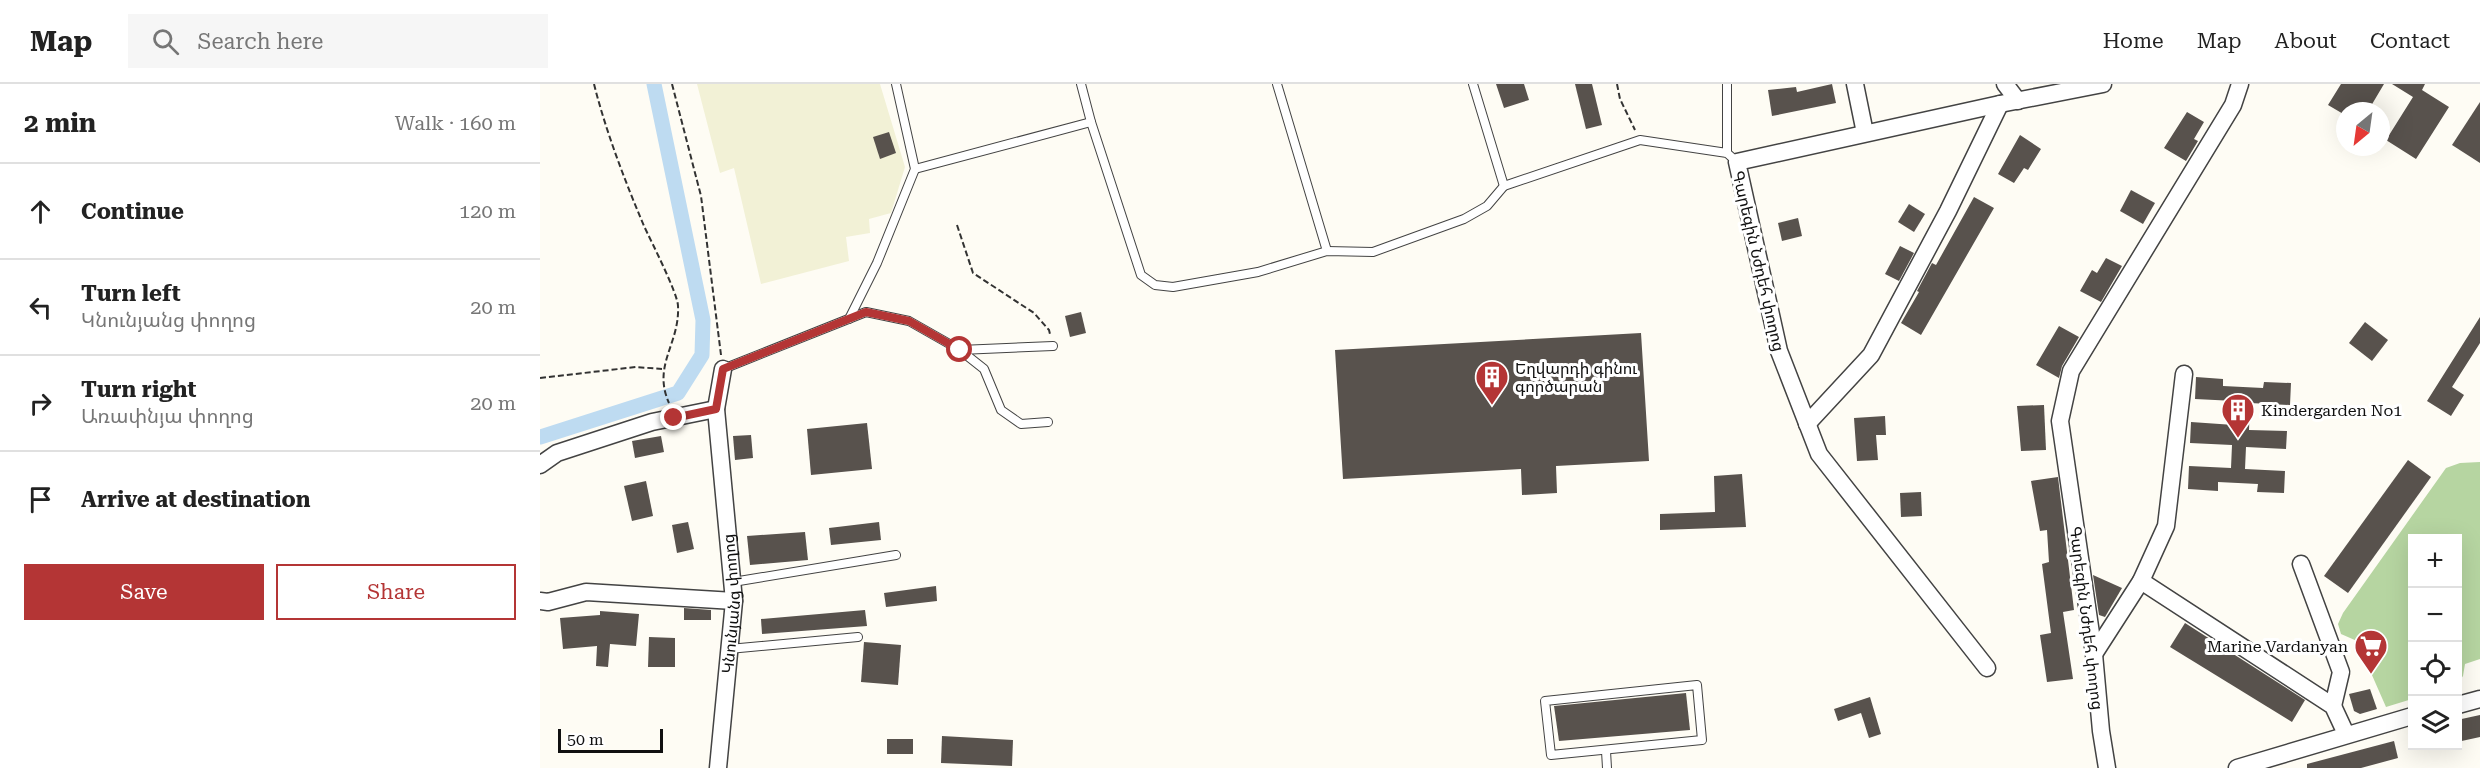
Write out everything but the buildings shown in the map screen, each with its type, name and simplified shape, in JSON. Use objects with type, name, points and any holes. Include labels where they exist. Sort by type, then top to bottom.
[{"type":"street","points":[[1855,84],[1865,133]]},
{"type":"street","points":[[2005,84],[2018,100]]},
{"type":"street","name":"Գարեգին Նժդեհ փողոց","points":[[1987,668],[1819,454],[1779,351],[1732,157],[1865,133],[2103,84]]},
{"type":"street","name":"Գարեգին Նժդեհ փողոց","points":[[2107,768],[2094,654],[2060,421],[2071,371],[2233,105],[2240,84]]},
{"type":"street","points":[[1807,424],[1871,355],[1948,211],[2000,104]]},
{"type":"street","name":"Կնունյանց փողոց","points":[[718,768],[734,601],[716,409],[723,369]]},
{"type":"street","points":[[2094,654],[2141,581],[2166,526],[2184,374]]},
{"type":"street","points":[[540,465],[557,453],[631,429],[716,409]]},
{"type":"street","points":[[2301,564],[2341,672],[2333,706]]},
{"type":"street","points":[[2141,581],[2333,706],[2346,735]]},
{"type":"street","points":[[540,601],[559,600],[586,592],[734,601]]},
{"type":"street","points":[[2462,704],[2480,699]]},
{"type":"street","points":[[2237,768],[2408,717]]},
{"type":"lane","points":[[849,319],[877,263],[915,169],[897,84]]},
{"type":"lane","points":[[1081,84],[1091,122],[1141,275],[1155,285],[1173,287],[1258,272],[1327,251],[1373,252],[1464,219],[1487,206],[1504,186],[1640,140],[1732,157],[1727,84]]},
{"type":"lane","points":[[1277,84],[1327,251]]},
{"type":"lane","points":[[1473,84],[1504,186]]},
{"type":"lane","points":[[915,169],[1091,122]]},
{"type":"lane","points":[[723,369],[866,312],[909,321],[960,350],[984,369],[1002,410],[1021,424],[1048,422]]},
{"type":"lane","points":[[960,350],[1053,346]]},
{"type":"lane","points":[[733,582],[896,555]]},
{"type":"lane","points":[[729,649],[858,637]]},
{"type":"lane","points":[[1697,685],[1702,740],[1606,751],[1551,755],[1545,701],[1697,685]]},
{"type":"lane","points":[[1606,751],[1607,768]]},
{"type":"path","points":[[594,84],[600,110],[643,223],[679,305],[672,344],[662,369],[663,389],[671,409]]},
{"type":"path","points":[[672,84],[701,196],[723,369]]},
{"type":"path","points":[[1617,84],[1620,99],[1640,140]]},
{"type":"path","points":[[957,225],[973,273],[1034,314],[1049,330],[1053,346]]},
{"type":"path","points":[[540,378],[636,367],[662,369]]},
{"type":"green space","points":[[697,84],[880,84],[905,167],[891,213],[869,219],[870,233],[846,237],[849,261],[761,284],[734,168],[720,173]]},
{"type":"green space","points":[[2480,462],[2480,659],[2465,664],[2462,677],[2462,534],[2408,534],[2408,700],[2386,707],[2357,641],[2341,634],[2338,624],[2343,613],[2446,468],[2460,463]]},
{"type":"waterway","points":[[540,437],[678,393],[702,355],[703,320],[654,84]]},
{"type":"place","name":"Եղվարդի գինու գործարան","points":[[1492,406]]},
{"type":"place","name":"Kindergarden No1","points":[[2238,439]]},
{"type":"place","name":"Marine Vardanyan","points":[[2371,675]]},
{"type":"route","points":[[674,418],[716,409],[723,369],[866,312],[909,321],[960,350]]}]
